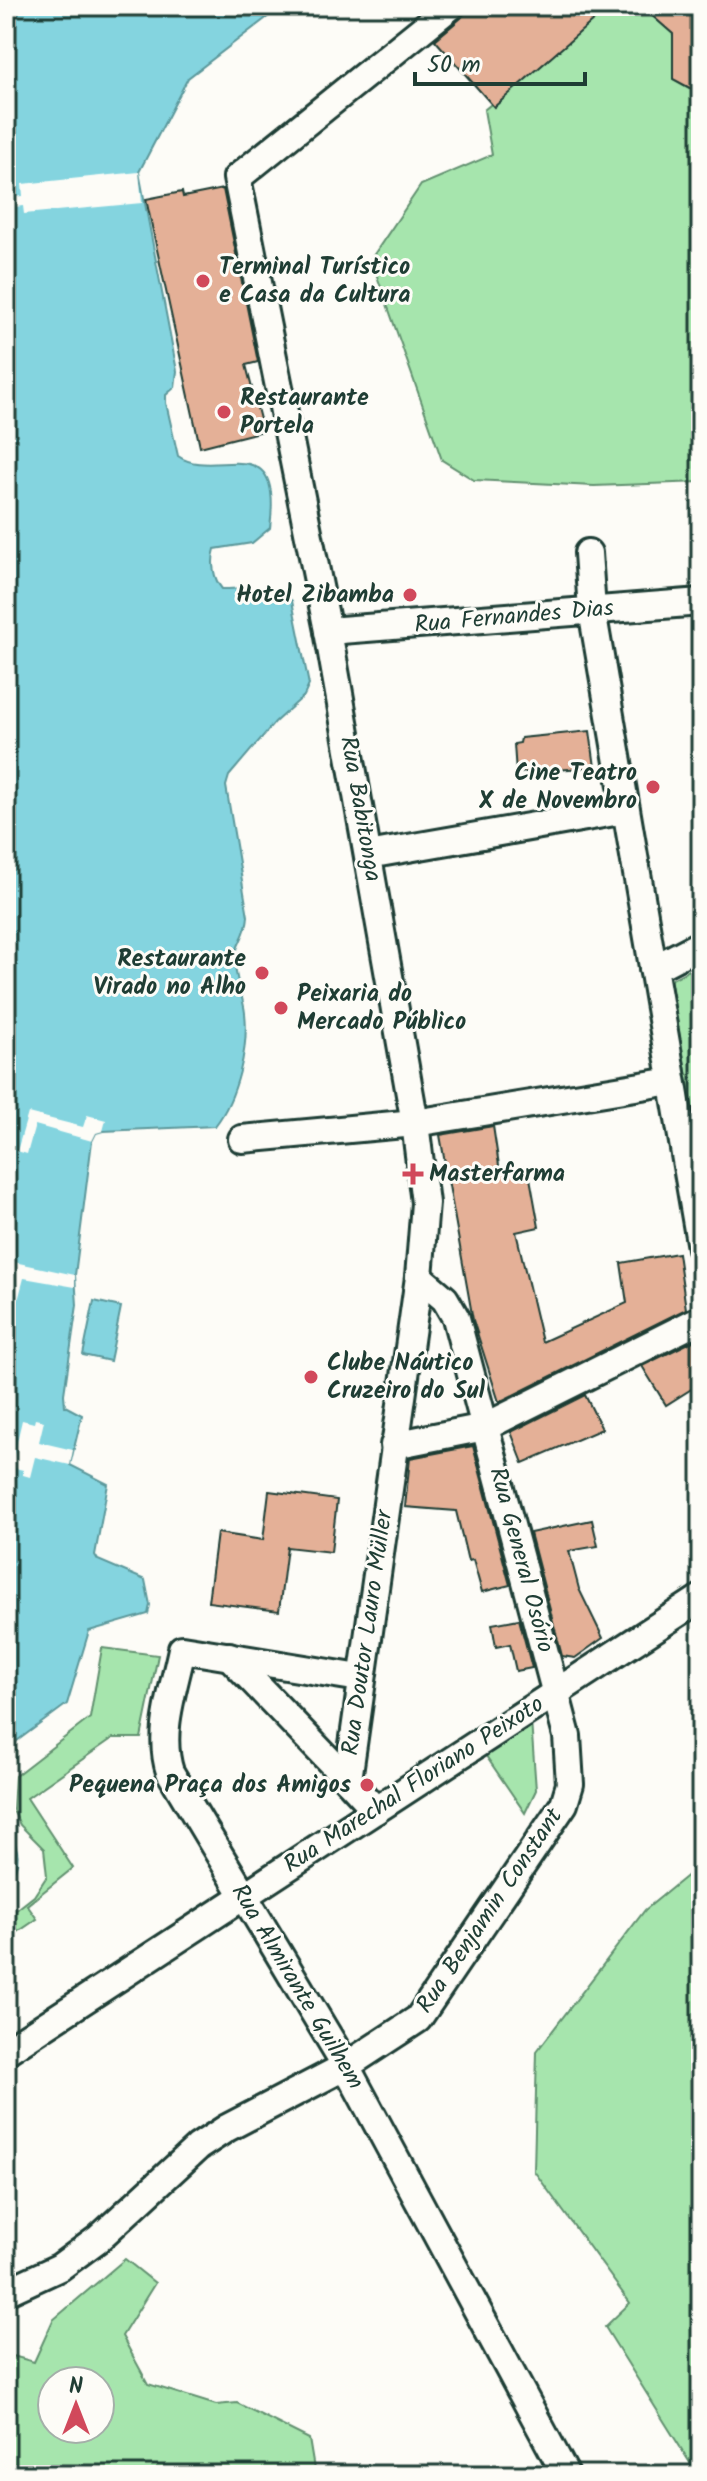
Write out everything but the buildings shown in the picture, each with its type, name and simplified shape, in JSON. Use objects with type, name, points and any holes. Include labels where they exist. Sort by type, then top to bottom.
[{"type":"street","name":"Rua Babitonga","points":[[394,1445],[419,1277],[425,1203],[415,1123],[328,631],[237,178],[451,6]]},
{"type":"street","points":[[588,553],[592,610],[701,1248]]},
{"type":"street","name":"Rua Fernandes Dias","points":[[328,631],[701,602]]},
{"type":"street","points":[[368,855],[626,810]]},
{"type":"street","points":[[653,969],[701,944]]},
{"type":"street","points":[[242,1139],[415,1123],[672,1081]]},
{"type":"street","name":"Rua General Osório","points":[[419,1277],[445,1299],[456,1318],[556,1692]]},
{"type":"street","points":[[394,1445],[485,1427],[701,1319]]},
{"type":"street","name":"Rua Doutor Lauro Müller","points":[[376,1810],[348,1780],[394,1445]]},
{"type":"street","name":"Rua Marechal Floriano Peixoto","points":[[6,2051],[701,1598]]},
{"type":"street","name":"Rua Almirante Guilhem","points":[[360,1678],[182,1649],[164,1733],[164,1753],[170,1772],[346,2066],[566,2475]]},
{"type":"street","points":[[229,1656],[348,1780]]},
{"type":"street","name":"Rua Benjamin Constant","points":[[6,2292],[60,2267],[98,2239],[198,2147],[227,2128],[346,2066],[410,2025],[431,2004],[564,1804],[570,1784],[570,1758],[556,1692]]},
{"type":"green space","points":[[610,6],[641,6],[673,34],[673,79],[701,95],[701,482],[594,486],[474,480],[442,460],[371,259],[421,185],[492,155],[484,110]]},
{"type":"green space","points":[[701,964],[701,1158],[670,980]]},
{"type":"green space","points":[[102,1648],[158,1655],[141,1738],[113,1738],[27,1798],[73,1868],[27,1905],[37,1919],[6,1940],[6,1918],[34,1896],[47,1876],[44,1849],[20,1825],[13,1810],[15,1776],[90,1718]]},
{"type":"green space","points":[[531,1721],[536,1790],[525,1813],[484,1753]]},
{"type":"green space","points":[[701,1864],[701,2470],[692,2466],[605,2327],[630,2303],[534,2171],[537,2051],[645,1910]]},
{"type":"green space","points":[[125,2259],[155,2283],[122,2336],[148,2384],[216,2405],[237,2403],[309,2439],[315,2475],[6,2475],[6,2354],[34,2362],[53,2320]]},
{"type":"water","points":[[6,6],[282,6],[188,78],[139,172],[177,371],[175,387],[166,395],[166,403],[178,456],[193,462],[243,463],[257,467],[267,477],[272,496],[270,528],[252,543],[215,549],[215,575],[222,589],[269,589],[292,601],[309,685],[304,696],[275,722],[229,776],[226,786],[248,916],[235,964],[245,1013],[245,1041],[240,1072],[230,1101],[215,1126],[103,1131],[96,1133],[92,1141],[75,1275],[77,1305],[64,1394],[65,1406],[82,1415],[70,1465],[108,1484],[95,1555],[98,1560],[145,1580],[150,1605],[148,1614],[89,1631],[67,1704],[6,1749]]},
{"type":"water","points":[[94,1301],[121,1307],[110,1361],[83,1355]]},
{"type":"water","points":[[6,1821],[18,1859],[6,1881]]},
{"type":"pier","points":[[139,172],[142,203],[24,214],[23,206],[6,208],[6,198],[23,196],[22,184]]},
{"type":"pier","points":[[28,1113],[83,1127],[87,1115],[106,1120],[103,1131],[96,1133],[92,1141],[35,1125],[27,1154],[17,1151]]},
{"type":"pier","points":[[14,1262],[75,1275],[75,1287],[24,1278],[16,1308],[7,1291]]},
{"type":"pier","points":[[35,1419],[44,1421],[39,1442],[73,1450],[70,1465],[35,1457],[30,1477],[23,1475],[23,1470],[11,1467],[22,1420],[34,1423]]},
{"type":"place","name":"Terminal Turístico e Casa da Cultura","points":[[203,281]]},
{"type":"place","name":"Restaurante Portela","points":[[224,412]]},
{"type":"place","name":"Hotel Zibamba","points":[[410,595]]},
{"type":"place","name":"Cine Teatro X de Novembro","points":[[653,787]]},
{"type":"place","name":"Restaurante Virado no Alho","points":[[262,973]]},
{"type":"place","name":"Peixaria do Mercado Público","points":[[281,1008]]},
{"type":"place","name":"Masterfarma","points":[[413,1174]]},
{"type":"place","name":"Clube Náutico Cruzeiro do Sul","points":[[311,1377]]},
{"type":"place","name":"Pequena Praça dos Amigos","points":[[367,1785]]}]
